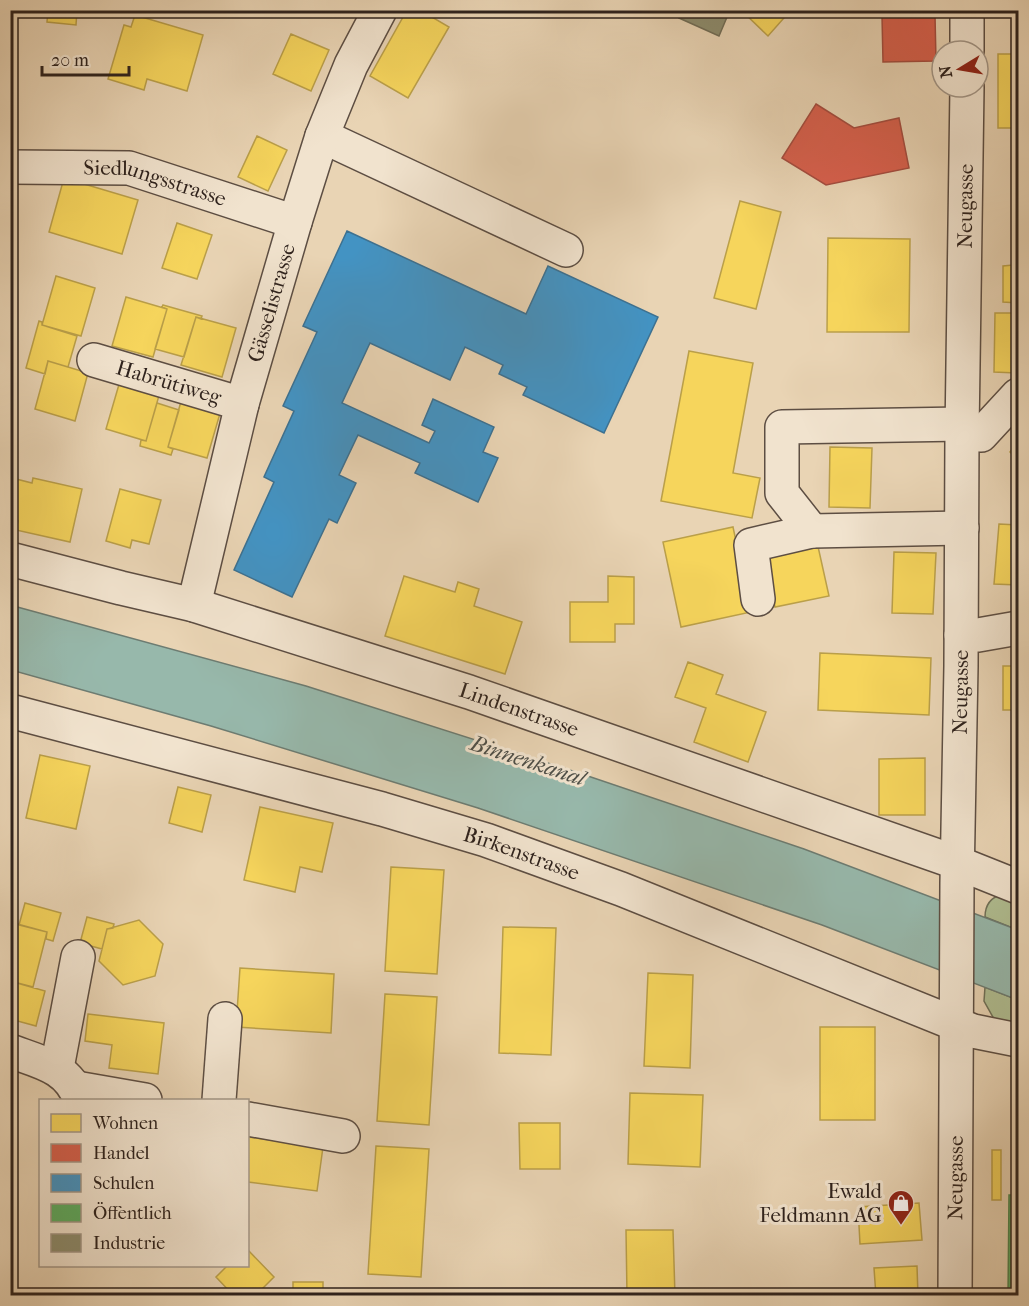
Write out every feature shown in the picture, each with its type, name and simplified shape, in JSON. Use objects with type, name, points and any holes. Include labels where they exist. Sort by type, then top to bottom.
[{"type":"street","name":"Gässelistrasse","points":[[194,605],[242,404],[295,222],[322,136],[351,65],[380,10]]},
{"type":"street","points":[[967,10],[967,39]]},
{"type":"street","name":"Neugasse","points":[[955,1296],[956,987],[966,99]]},
{"type":"street","points":[[322,136],[566,250]]},
{"type":"street","name":"Siedlungsstrasse","points":[[10,167],[129,168],[295,222]]},
{"type":"street","name":"Habrütiweg","points":[[94,360],[242,404]]},
{"type":"street","points":[[812,531],[782,493],[782,427],[962,429],[981,435],[1018,394]]},
{"type":"street","points":[[758,599],[751,545],[812,531],[962,528]]},
{"type":"street","name":"Lindenstrasse","points":[[10,559],[194,605],[469,692],[958,873],[1018,887]]},
{"type":"street","points":[[961,635],[978,635],[1018,628]]},
{"type":"street","name":"Birkenstrasse","points":[[10,711],[382,808],[486,840],[621,889],[973,1031],[1018,1040]]},
{"type":"street","points":[[71,1086],[78,957]]},
{"type":"street","points":[[219,1099],[225,1019]]},
{"type":"street","points":[[10,1050],[71,1086],[135,1099]]},
{"type":"street","points":[[249,1119],[343,1136]]},
{"type":"green space","points":[[1003,894],[1018,901],[1018,930],[985,917],[990,902]]},
{"type":"green space","points":[[985,987],[1018,1000],[1018,1029],[994,1019],[984,1001]]},
{"type":"water","name":"Binnenkanal","points":[[10,605],[306,686],[579,773],[804,849],[1018,930],[1018,1000],[822,925],[478,808],[211,726],[11,670]]},
{"type":"building: Wohnen","points":[[48,10],[77,10],[76,25],[47,22]]},
{"type":"building: Wohnen","points":[[407,10],[420,10],[449,27],[408,98],[370,76]]},
{"type":"building: Wohnen","points":[[741,10],[791,10],[768,36]]},
{"type":"building: Wohnen","points":[[135,15],[203,35],[187,91],[147,79],[144,90],[108,79],[124,25],[131,27]]},
{"type":"building: Wohnen","points":[[291,34],[329,50],[311,91],[273,74]]},
{"type":"building: Wohnen","points":[[998,54],[1018,54],[1018,128],[998,128]]},
{"type":"building: Wohnen","points":[[257,136],[287,150],[268,191],[238,177]]},
{"type":"building: Wohnen","points":[[64,178],[138,200],[122,254],[49,232]]},
{"type":"building: Wohnen","points":[[740,201],[781,212],[756,309],[714,298]]},
{"type":"building: Wohnen","points":[[177,223],[212,235],[197,279],[162,268]]},
{"type":"building: Wohnen","points":[[1012,233],[1018,233],[1018,270],[1013,265]]},
{"type":"building: Wohnen","points":[[828,238],[910,239],[909,332],[827,332]]},
{"type":"building: Wohnen","points":[[1013,265],[1018,270],[1018,303],[1003,302],[1003,266]]},
{"type":"building: Wohnen","points":[[56,276],[95,288],[81,336],[42,325]]},
{"type":"building: Wohnen","points":[[126,297],[167,309],[153,357],[112,346]]},
{"type":"building: Wohnen","points":[[163,305],[202,316],[201,319],[196,317],[184,357],[155,349],[167,309],[162,307]]},
{"type":"building: Wohnen","points":[[995,313],[1017,313],[1016,373],[994,372]]},
{"type":"building: Wohnen","points":[[196,317],[236,328],[222,377],[181,365]]},
{"type":"building: Wohnen","points":[[39,321],[42,325],[77,336],[68,367],[48,361],[45,374],[26,368]]},
{"type":"building: Wohnen","points":[[689,351],[753,363],[733,473],[760,478],[752,518],[661,501]]},
{"type":"building: Wohnen","points":[[48,361],[88,373],[75,421],[35,409]]},
{"type":"building: Wohnen","points":[[120,381],[160,392],[146,441],[106,429]]},
{"type":"building: Wohnen","points":[[182,398],[221,410],[207,458],[168,447]]},
{"type":"building: Wohnen","points":[[157,403],[179,410],[168,447],[173,449],[171,455],[140,446],[141,440],[146,441]]},
{"type":"building: Wohnen","points":[[1018,442],[1018,460],[1010,452]]},
{"type":"building: Wohnen","points":[[830,447],[872,448],[870,508],[829,507]]},
{"type":"building: Wohnen","points":[[33,478],[82,489],[70,542],[16,530],[18,521],[10,520],[10,503],[16,479],[32,483]]},
{"type":"building: Wohnen","points":[[120,489],[161,500],[149,544],[132,540],[130,548],[106,541]]},
{"type":"building: Wohnen","points":[[999,524],[1018,525],[1018,585],[994,584]]},
{"type":"building: Wohnen","points":[[733,527],[751,612],[681,627],[663,542]]},
{"type":"building: Wohnen","points":[[817,542],[829,596],[775,607],[763,554]]},
{"type":"building: Wohnen","points":[[894,552],[936,553],[933,614],[892,613]]},
{"type":"building: Wohnen","points":[[404,576],[455,592],[458,582],[479,589],[474,606],[522,622],[505,674],[385,636]]},
{"type":"building: Wohnen","points":[[608,576],[634,577],[634,624],[615,624],[615,642],[570,642],[570,602],[608,602]]},
{"type":"building: Wohnen","points":[[820,653],[931,658],[929,715],[818,710]]},
{"type":"building: Wohnen","points":[[688,662],[723,675],[716,694],[766,712],[748,762],[694,742],[706,708],[675,697]]},
{"type":"building: Wohnen","points":[[1003,666],[1018,666],[1018,710],[1003,710]]},
{"type":"building: Wohnen","points":[[40,755],[90,766],[76,829],[26,818]]},
{"type":"building: Wohnen","points":[[925,758],[925,815],[879,815],[879,759]]},
{"type":"building: Wohnen","points":[[178,787],[211,795],[202,832],[169,823]]},
{"type":"building: Wohnen","points":[[260,807],[333,823],[322,872],[300,867],[295,892],[244,880]]},
{"type":"building: Wohnen","points":[[391,867],[444,870],[437,974],[385,971]]},
{"type":"building: Wohnen","points":[[25,903],[61,913],[53,941],[46,939],[47,932],[19,925]]},
{"type":"building: Wohnen","points":[[87,917],[114,924],[113,928],[107,929],[102,949],[80,943]]},
{"type":"building: Wohnen","points":[[139,920],[163,944],[155,976],[123,985],[99,961],[107,929]]},
{"type":"building: Wohnen","points":[[10,922],[47,932],[33,987],[10,981]]},
{"type":"building: Wohnen","points":[[503,927],[556,928],[551,1055],[499,1053]]},
{"type":"building: Wohnen","points":[[240,968],[334,974],[331,1033],[236,1027]]},
{"type":"building: Wohnen","points":[[648,973],[693,975],[690,1068],[644,1066]]},
{"type":"building: Wohnen","points":[[10,981],[45,991],[36,1026],[10,1019]]},
{"type":"building: Wohnen","points":[[385,994],[437,997],[429,1125],[377,1121]]},
{"type":"building: Wohnen","points":[[88,1014],[164,1023],[158,1074],[109,1068],[112,1045],[85,1041]]},
{"type":"building: Wohnen","points":[[820,1027],[875,1027],[875,1120],[820,1120]]},
{"type":"building: Wohnen","points":[[630,1093],[703,1095],[700,1167],[628,1164]]},
{"type":"building: Wohnen","points":[[519,1123],[560,1123],[560,1169],[520,1169]]},
{"type":"building: Wohnen","points":[[249,1137],[323,1147],[317,1191],[249,1182]]},
{"type":"building: Wohnen","points":[[376,1146],[429,1149],[421,1277],[368,1274]]},
{"type":"building: Wohnen","points":[[992,1150],[1001,1150],[1001,1200],[992,1200]]},
{"type":"building: Wohnen","points":[[919,1203],[922,1240],[860,1244],[858,1207]]},
{"type":"building: Wohnen","points":[[626,1230],[673,1230],[675,1296],[627,1296]]},
{"type":"building: Wohnen","points":[[249,1251],[274,1277],[255,1296],[234,1296],[216,1277],[226,1267],[249,1267]]},
{"type":"building: Wohnen","points":[[917,1266],[918,1296],[876,1296],[874,1268]]},
{"type":"building: Wohnen","points":[[293,1282],[323,1282],[323,1296],[293,1296]]},
{"type":"building: Handel","points":[[935,15],[936,39],[930,39],[930,61],[883,62],[882,16]]},
{"type":"building: Handel","points":[[816,104],[854,128],[899,118],[909,168],[826,185],[782,158]]},
{"type":"building: Schulen","points":[[347,231],[526,314],[548,266],[658,317],[604,433],[523,395],[527,387],[499,374],[503,365],[465,347],[450,380],[370,343],[342,403],[429,443],[435,431],[422,425],[433,399],[494,427],[483,452],[498,458],[478,502],[415,473],[420,463],[358,435],[339,475],[356,483],[337,523],[329,519],[292,597],[234,570],[274,482],[264,477],[294,411],[283,406],[317,332],[303,326]]},
{"type":"building: Öffentlich","points":[[1017,784],[1018,829],[1016,829]]},
{"type":"building: Öffentlich","points":[[1009,1195],[1018,1195],[1018,1296],[1008,1296]]},
{"type":"building: Industrie","points":[[682,10],[730,10],[719,36],[679,18]]},
{"type":"place","name":"Ewald Feldmann AG","points":[[901,1226]]}]
